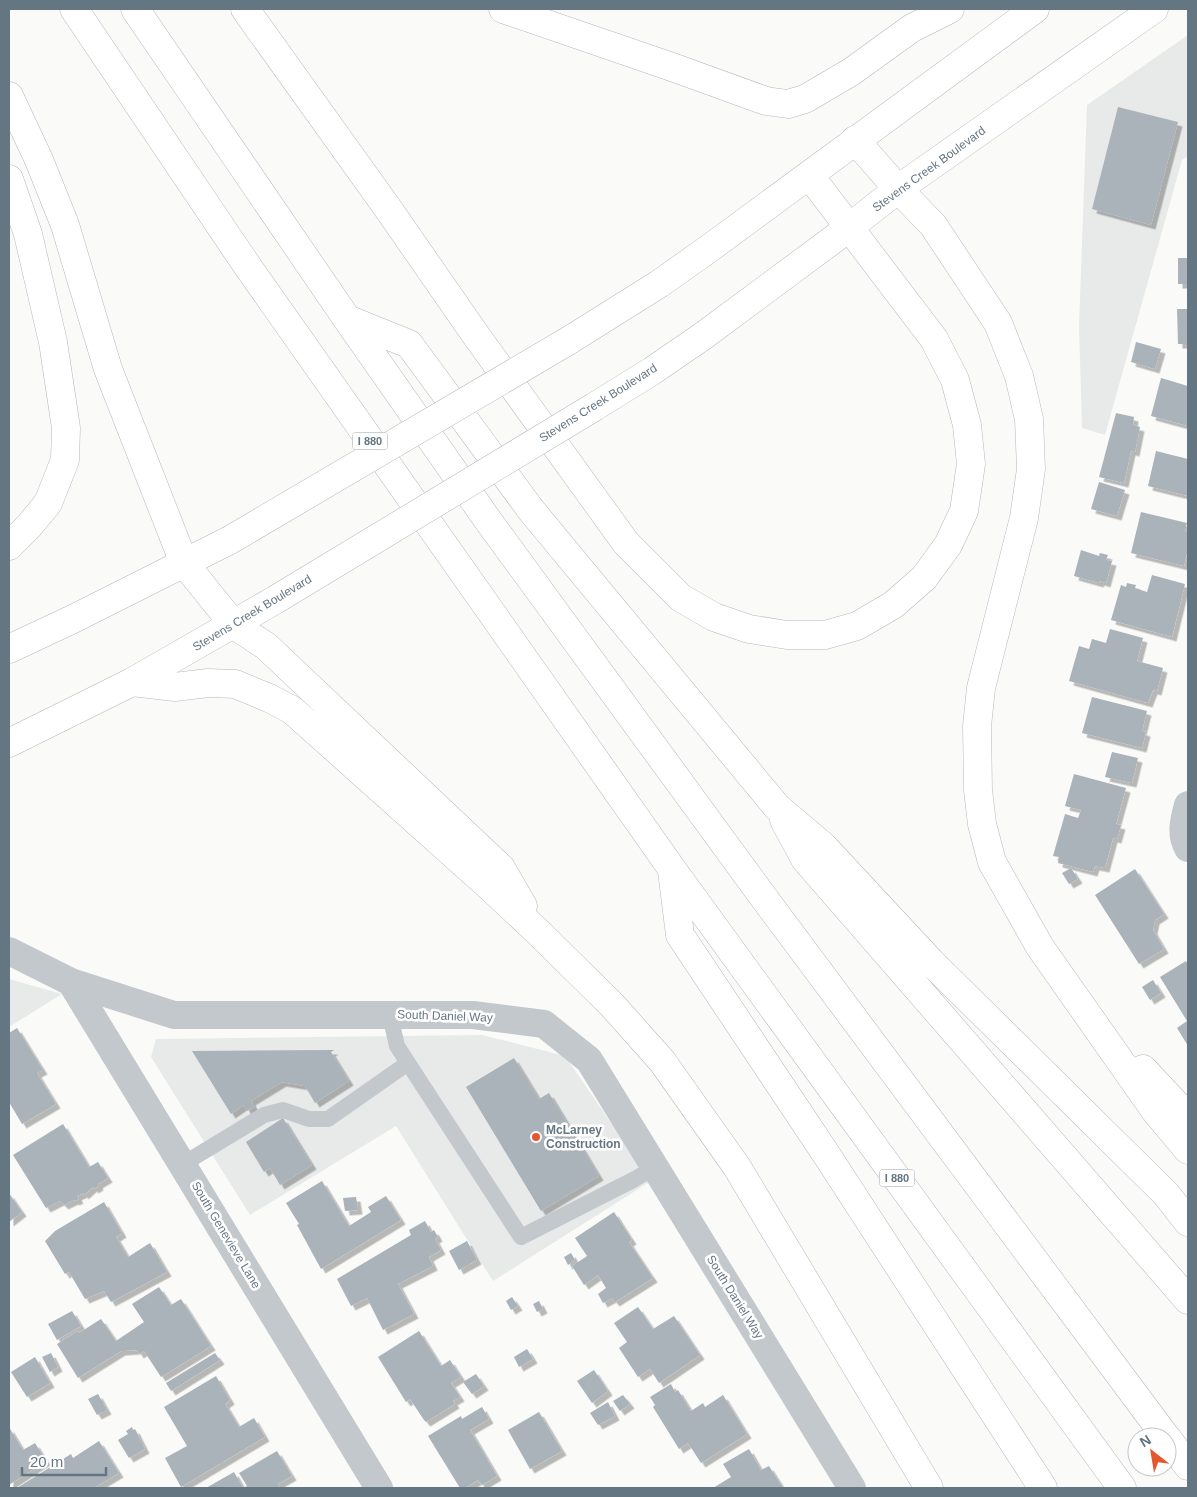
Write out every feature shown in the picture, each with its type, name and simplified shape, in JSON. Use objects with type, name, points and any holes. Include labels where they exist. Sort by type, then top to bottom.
[{"type":"main road","name":"I 880","points":[[74,9],[251,272],[672,869],[1122,1488]]},
{"type":"main road","points":[[135,9],[347,319],[487,519],[746,874],[1159,1427]]},
{"type":"main road","points":[[245,9],[390,210],[475,334],[626,543],[681,598],[714,617],[749,629],[787,635],[825,634],[857,626],[893,605],[924,578],[948,545],[964,511],[970,464],[967,425],[955,380],[934,340],[810,176]]},
{"type":"main road","points":[[503,9],[766,101],[788,104],[805,99],[852,72],[912,28],[950,9]]},
{"type":"main road","points":[[9,649],[230,540],[568,341],[659,284],[810,176],[855,140],[1035,9]]},
{"type":"main road","name":"Stevens Creek Boulevard","points":[[9,743],[132,682],[234,625],[609,397],[703,336],[898,190],[1154,9]]},
{"type":"main road","points":[[9,96],[39,160],[65,225],[108,369],[184,563],[234,625],[266,646],[501,868],[537,931]]},
{"type":"main road","points":[[855,140],[898,190],[933,225],[998,323],[1019,376],[1030,419],[1031,469],[1024,518],[981,688],[977,726],[978,790],[982,824],[992,862],[1040,947],[1156,1112],[1188,1150]]},
{"type":"main road","points":[[9,179],[28,234],[53,342],[66,428],[65,460],[48,503],[9,546]]},
{"type":"main road","points":[[347,319],[409,344],[531,510],[777,807],[823,846],[931,962],[1166,1194],[1188,1222]]},
{"type":"main road","points":[[132,682],[175,687],[208,683],[235,684],[292,710],[468,867],[537,931],[612,1005],[662,1061],[737,1167],[929,1488]]},
{"type":"main road","points":[[777,807],[805,859],[1188,1300]]},
{"type":"main road","points":[[672,869],[680,935],[826,1154],[1043,1488]]},
{"type":"main road","points":[[1072,994],[1188,1117]]},
{"type":"main road","points":[[1177,1451],[1188,1466]]},
{"type":"street","points":[[1186,844],[1184,820],[1188,805]]},
{"type":"street","name":"South Daniel Way","points":[[9,951],[71,982],[174,1015],[473,1015],[544,1024],[589,1060],[852,1488]]},
{"type":"street","name":"South Genevieve Lane","points":[[71,982],[379,1488]]},
{"type":"lane","points":[[390,1015],[397,1046],[521,1237],[655,1167]]},
{"type":"lane","points":[[183,1164],[264,1115],[283,1110],[309,1119],[328,1119],[408,1063]]},
{"type":"shaded area","points":[[1188,35],[1188,156],[1182,160],[1105,435],[1082,428],[1079,326],[1087,105]]},
{"type":"shaded area","points":[[9,979],[62,994],[9,1027]]},
{"type":"shaded area","points":[[482,1035],[565,1056],[651,1181],[493,1281],[396,1126],[250,1215],[151,1057],[156,1039]]},
{"type":"building","points":[[1118,107],[1178,122],[1151,225],[1092,209]]},
{"type":"building","points":[[1178,258],[1188,258],[1188,284],[1178,284]]},
{"type":"building","points":[[1177,309],[1188,309],[1188,344],[1178,344]]},
{"type":"building","points":[[1136,342],[1161,349],[1155,369],[1131,362]]},
{"type":"building","points":[[1161,378],[1188,386],[1188,426],[1151,416]]},
{"type":"building","points":[[1116,413],[1134,417],[1133,425],[1140,427],[1135,452],[1131,451],[1124,483],[1099,477]]},
{"type":"building","points":[[1156,451],[1188,459],[1188,496],[1148,486]]},
{"type":"building","points":[[1099,482],[1125,490],[1117,516],[1091,509]]},
{"type":"building","points":[[1141,512],[1187,523],[1185,531],[1188,532],[1188,553],[1184,566],[1131,553]]},
{"type":"building","points":[[1081,550],[1099,556],[1100,553],[1108,555],[1106,560],[1112,561],[1106,583],[1074,576]]},
{"type":"building","points":[[1152,575],[1185,584],[1172,637],[1111,620],[1121,585],[1126,587],[1127,583],[1136,585],[1135,588],[1147,592]]},
{"type":"building","points":[[1110,629],[1143,638],[1137,661],[1163,668],[1157,691],[1153,690],[1148,703],[1069,681],[1079,646],[1089,649],[1092,639],[1106,643]]},
{"type":"building","points":[[1092,697],[1147,711],[1142,731],[1146,732],[1142,748],[1082,733]]},
{"type":"building","points":[[1112,752],[1138,758],[1132,783],[1105,777]]},
{"type":"building","points":[[1074,774],[1126,788],[1116,824],[1121,825],[1117,839],[1113,838],[1105,868],[1095,866],[1093,872],[1058,863],[1059,857],[1053,856],[1065,814],[1078,818],[1081,810],[1065,806]]},
{"type":"building","points":[[1071,868],[1078,879],[1069,884],[1062,873]]},
{"type":"building","points":[[1135,869],[1164,914],[1155,920],[1153,930],[1164,949],[1139,964],[1095,895]]},
{"type":"building","points":[[1186,961],[1188,965],[1188,1046],[1177,1028],[1187,1021],[1160,977]]},
{"type":"building","points":[[1153,980],[1161,993],[1150,1000],[1142,987]]},
{"type":"building","points":[[17,1028],[43,1070],[37,1073],[56,1104],[22,1124],[9,1102],[9,1033]]},
{"type":"building","points":[[334,1050],[331,1052],[349,1081],[315,1103],[305,1086],[282,1082],[251,1101],[254,1107],[247,1111],[244,1105],[231,1114],[192,1051]]},
{"type":"building","name":"McLarney Construction","points":[[514,1058],[539,1099],[549,1093],[599,1176],[541,1211],[466,1087]]},
{"type":"building","points":[[283,1118],[312,1165],[280,1185],[270,1168],[264,1172],[246,1142]]},
{"type":"building","points":[[63,1124],[89,1167],[98,1162],[108,1178],[84,1195],[83,1193],[77,1196],[79,1199],[75,1201],[64,1205],[60,1201],[46,1208],[13,1155]]},
{"type":"building","points":[[322,1181],[349,1226],[371,1212],[368,1207],[386,1196],[401,1220],[321,1269],[297,1225],[299,1224],[286,1203]]},
{"type":"building","points":[[9,1193],[22,1212],[9,1222]]},
{"type":"building","points":[[356,1197],[358,1210],[345,1211],[343,1198]]},
{"type":"building","points":[[104,1202],[122,1233],[116,1237],[128,1257],[150,1243],[167,1272],[111,1302],[104,1291],[85,1299],[69,1272],[65,1274],[45,1241],[55,1231]]},
{"type":"building","points":[[614,1212],[632,1240],[629,1242],[653,1278],[615,1302],[612,1298],[603,1303],[598,1294],[606,1288],[598,1275],[584,1285],[572,1266],[587,1256],[575,1238]]},
{"type":"building","points":[[425,1221],[431,1232],[434,1230],[438,1237],[435,1239],[441,1250],[429,1257],[433,1266],[398,1284],[414,1314],[383,1330],[367,1298],[351,1306],[337,1279],[411,1235],[409,1230]]},
{"type":"building","points":[[467,1241],[477,1260],[459,1270],[449,1251]]},
{"type":"building","points":[[571,1253],[575,1260],[568,1265],[564,1257]]},
{"type":"building","points":[[159,1287],[171,1305],[181,1299],[211,1346],[161,1377],[144,1351],[139,1354],[137,1350],[121,1351],[78,1378],[57,1344],[101,1319],[116,1341],[144,1322],[132,1304]]},
{"type":"building","points":[[512,1297],[518,1306],[511,1310],[506,1301]]},
{"type":"building","points":[[539,1301],[543,1309],[537,1312],[533,1304]]},
{"type":"building","points":[[638,1307],[653,1329],[674,1316],[700,1355],[659,1383],[650,1369],[638,1377],[619,1348],[627,1342],[614,1323]]},
{"type":"building","points":[[72,1311],[81,1326],[57,1340],[48,1324]]},
{"type":"building","points":[[419,1331],[441,1366],[450,1360],[461,1377],[451,1383],[460,1397],[453,1401],[455,1404],[426,1422],[410,1399],[406,1402],[378,1357]]},
{"type":"building","points":[[527,1349],[533,1359],[519,1367],[514,1357]]},
{"type":"building","points":[[51,1353],[58,1367],[50,1372],[42,1357]]},
{"type":"building","points":[[215,1353],[220,1360],[171,1391],[166,1383]]},
{"type":"building","points":[[35,1357],[50,1383],[27,1397],[11,1372]]},
{"type":"building","points":[[594,1370],[608,1391],[592,1403],[577,1381]]},
{"type":"building","points":[[476,1374],[484,1386],[472,1394],[463,1382]]},
{"type":"building","points":[[216,1376],[230,1400],[225,1404],[239,1427],[254,1418],[265,1437],[181,1487],[165,1458],[187,1446],[164,1407]]},
{"type":"building","points":[[671,1384],[675,1392],[678,1390],[691,1411],[703,1403],[705,1407],[723,1395],[747,1434],[701,1463],[688,1443],[679,1449],[653,1407],[655,1405],[650,1397]]},
{"type":"building","points":[[98,1394],[107,1410],[97,1415],[88,1399]]},
{"type":"building","points":[[623,1395],[630,1404],[620,1411],[613,1401]]},
{"type":"building","points":[[608,1402],[615,1416],[598,1425],[590,1413]]},
{"type":"building","points":[[482,1407],[489,1419],[470,1430],[497,1476],[482,1485],[478,1480],[465,1488],[460,1488],[428,1436],[461,1416],[462,1419]]},
{"type":"building","points":[[539,1412],[562,1451],[530,1469],[508,1430]]},
{"type":"building","points":[[9,1427],[23,1450],[35,1443],[46,1461],[9,1485]]},
{"type":"building","points":[[132,1427],[133,1430],[135,1429],[145,1449],[129,1458],[118,1440],[128,1434],[126,1431]]},
{"type":"building","points":[[99,1441],[119,1473],[94,1488],[17,1488],[71,1454],[73,1458]]},
{"type":"building","points":[[749,1449],[761,1470],[769,1466],[783,1488],[713,1488],[731,1477],[723,1464]]},
{"type":"building","points":[[277,1451],[292,1476],[278,1484],[280,1488],[243,1488],[247,1486],[239,1473]]},
{"type":"building","points":[[234,1472],[243,1488],[206,1488]]},
{"type":"place","name":"McLarney Construction","points":[[536,1137]]}]
